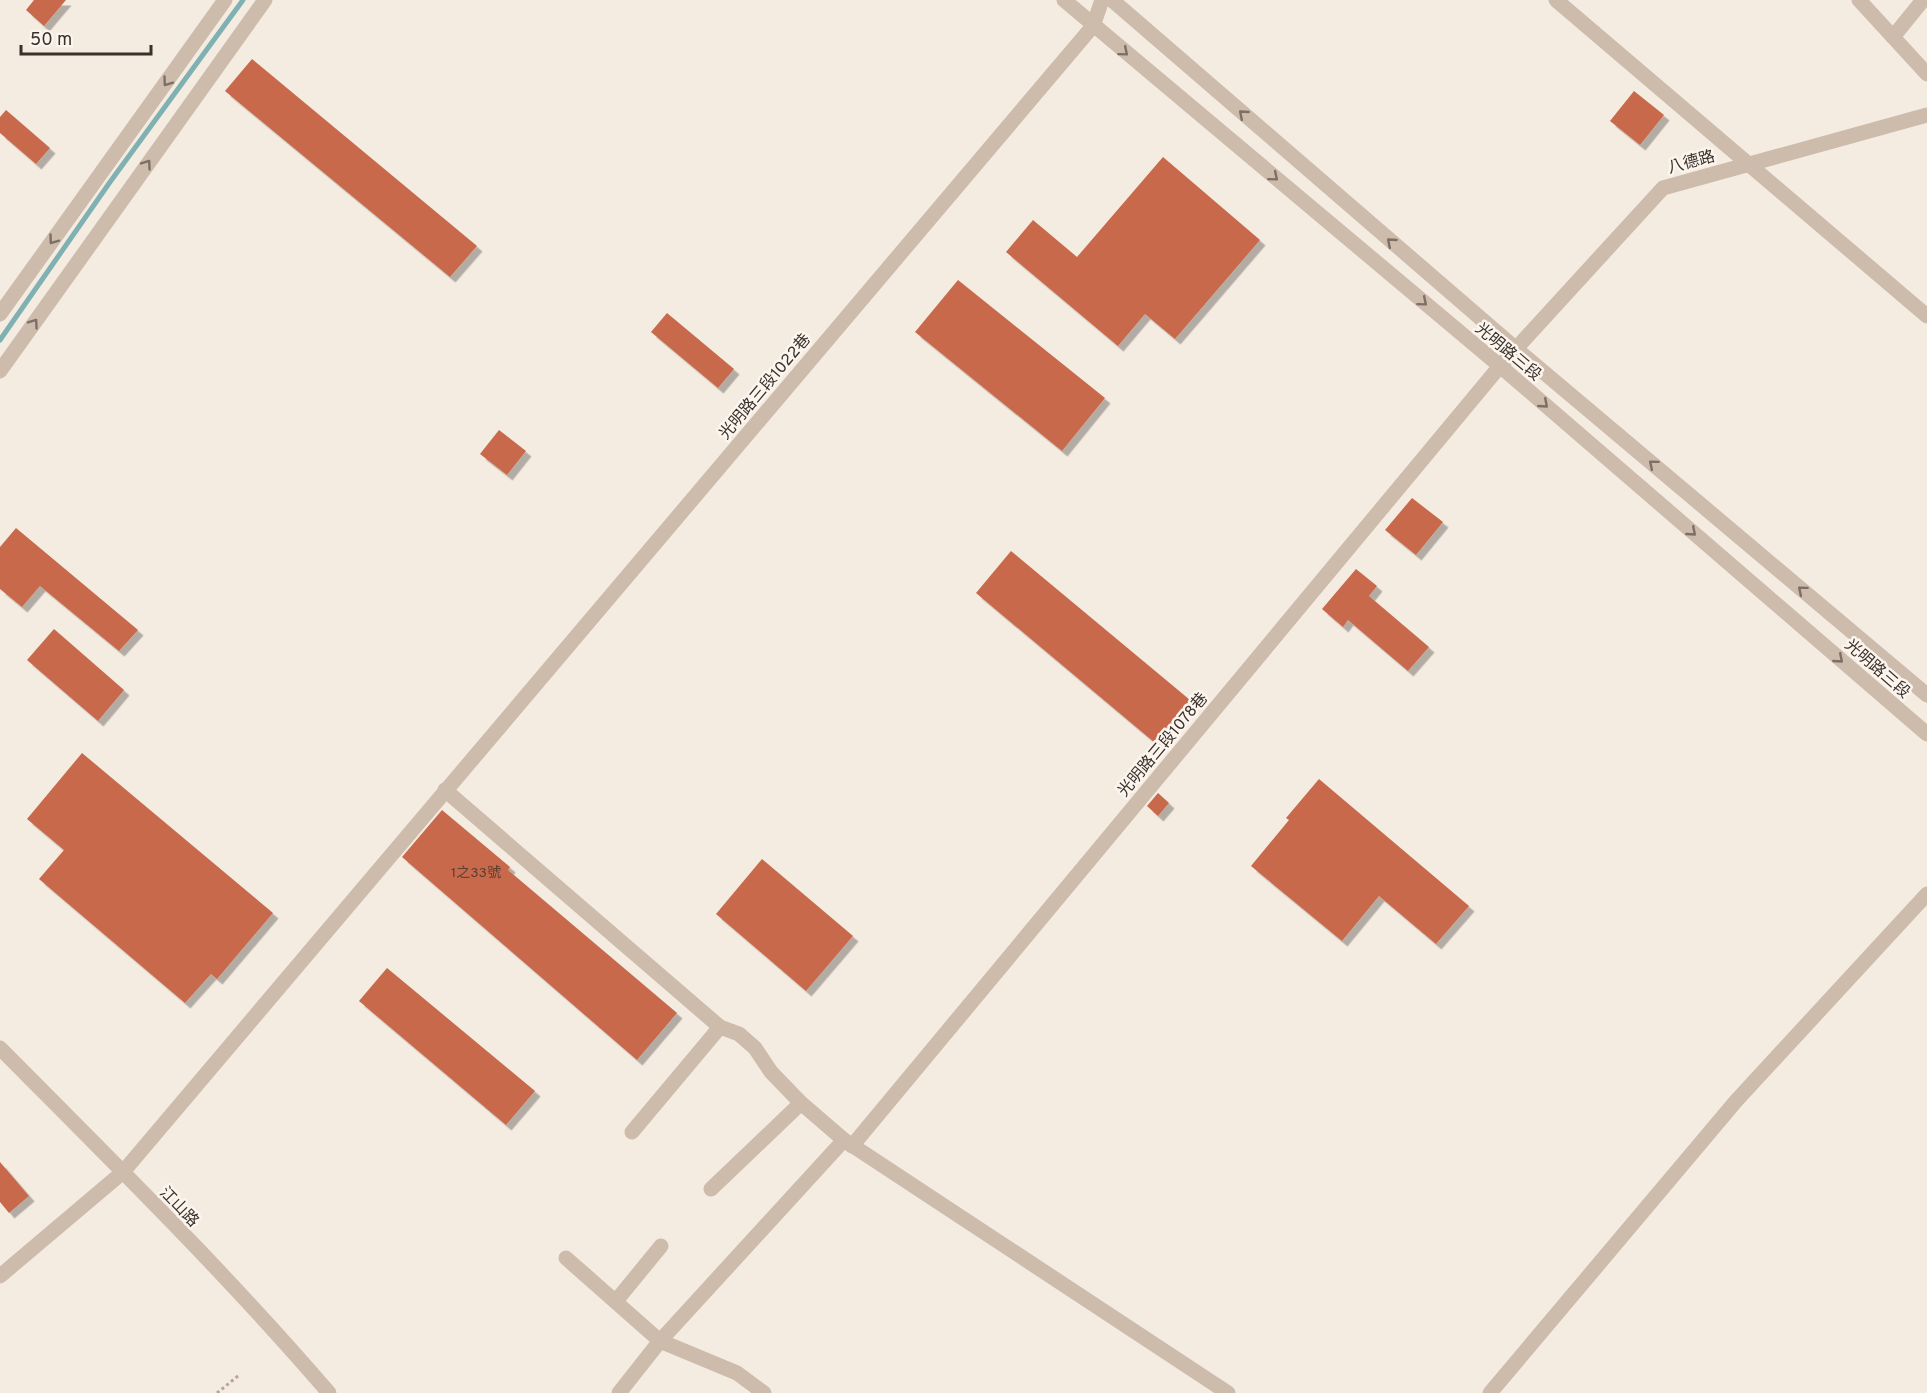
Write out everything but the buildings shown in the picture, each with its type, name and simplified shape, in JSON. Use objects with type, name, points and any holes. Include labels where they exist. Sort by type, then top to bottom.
[{"type":"street","points":[[0,314],[225,0]]},
{"type":"street","points":[[0,371],[265,0]]},
{"type":"street","name":"光明路三段","points":[[1064,0],[1500,366],[1927,735]]},
{"type":"street","name":"光明路三段1022巷","points":[[0,1276],[123,1172],[1093,26],[1102,0]]},
{"type":"street","name":"光明路三段","points":[[1112,0],[1515,348],[1927,695]]},
{"type":"street","points":[[1556,0],[1927,316]]},
{"type":"street","points":[[1859,0],[1927,74]]},
{"type":"street","points":[[1893,37],[1923,0]]},
{"type":"street","name":"八德路","points":[[1500,366],[1663,188],[1927,115]]},
{"type":"street","name":"光明路三段1078巷","points":[[619,1393],[660,1341],[848,1143],[1500,366]]},
{"type":"street","points":[[445,790],[720,1027],[739,1034],[755,1048],[771,1072],[801,1103],[848,1143],[1228,1393]]},
{"type":"street","points":[[1490,1393],[1736,1101],[1927,894]]},
{"type":"street","points":[[632,1132],[720,1027]]},
{"type":"street","name":"江山路","points":[[0,1048],[283,1339],[329,1393]]},
{"type":"street","points":[[711,1189],[801,1103]]},
{"type":"street","points":[[616,1301],[661,1246]]},
{"type":"street","points":[[566,1258],[660,1341],[737,1373],[764,1393]]},
{"type":"path","points":[[217,1393],[238,1376]]},
{"type":"waterway","points":[[0,340],[110,182],[243,0]]}]
